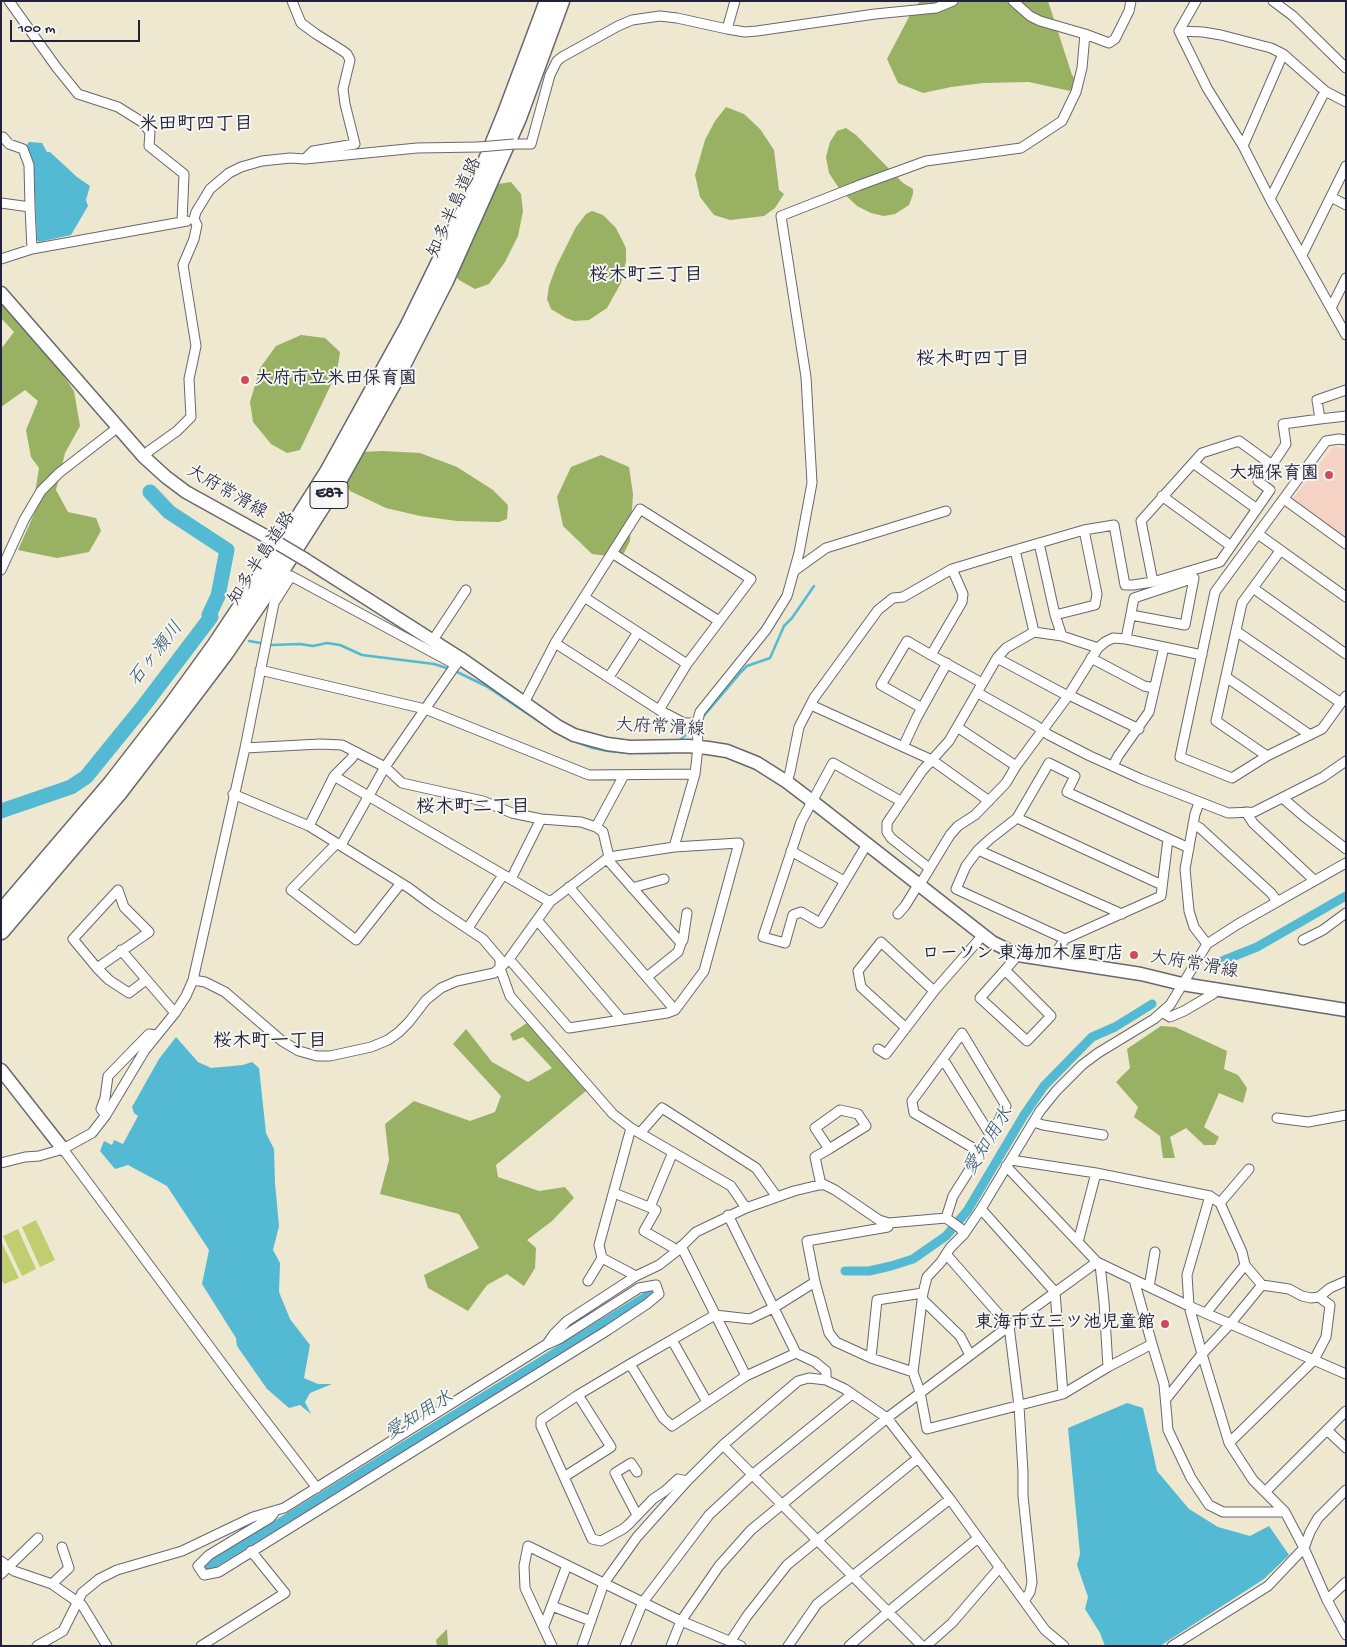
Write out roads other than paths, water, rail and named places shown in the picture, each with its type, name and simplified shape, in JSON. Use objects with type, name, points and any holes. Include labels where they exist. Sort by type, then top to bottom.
[{"type":"highway","name":"知多半島道路","points":[[1,913],[111,784],[170,708],[215,646],[328,472],[409,324],[473,194],[548,1]]},
{"type":"highway","name":"知多半島道路","points":[[1,931],[120,792],[180,714],[225,653],[280,572],[339,479],[394,381],[445,281],[518,118],[561,1]]},
{"type":"main road","name":"大府常滑線","points":[[1,293],[117,428],[144,458],[166,477],[186,492],[306,560],[433,640],[458,661],[566,730],[583,738],[607,744],[630,747],[698,746],[727,751],[758,763],[812,801],[992,942],[1018,955],[1141,974],[1182,984],[1346,1010]]},
{"type":"main road","points":[[1,1070],[63,1149]]},
{"type":"street","points":[[9,1],[78,94],[118,107],[142,122],[150,132],[149,146],[184,174],[182,222]]},
{"type":"street","points":[[292,1],[301,23],[348,54],[350,60],[343,89],[355,144],[312,151],[305,159]]},
{"type":"street","points":[[727,29],[735,1]]},
{"type":"street","points":[[144,458],[150,451],[177,431],[191,416],[189,379],[196,346],[183,264],[194,239],[197,226],[194,219],[196,212],[210,190],[229,173],[241,166],[262,161],[290,158],[305,159],[417,148],[531,144],[550,75],[557,61],[618,26],[642,18],[660,16],[677,18],[745,32],[875,14],[936,8],[953,1]]},
{"type":"street","points":[[1013,1],[1030,16],[1040,21],[1086,34],[1109,43],[1115,38],[1129,12],[1131,1]]},
{"type":"street","points":[[1179,31],[1196,1]]},
{"type":"street","points":[[1274,1],[1293,16],[1346,68]]},
{"type":"street","points":[[1179,31],[1221,35],[1271,48],[1284,54],[1326,91],[1346,102]]},
{"type":"street","points":[[1179,31],[1207,88],[1243,146],[1270,199],[1346,335]]},
{"type":"street","points":[[674,847],[695,774],[698,746],[696,723],[700,712],[766,630],[788,596],[799,553],[812,483],[806,377],[780,216],[926,161],[1021,148],[1062,121],[1076,92],[1082,68],[1086,34]]},
{"type":"street","points":[[1243,146],[1284,54]]},
{"type":"street","points":[[1270,199],[1326,91]]},
{"type":"street","points":[[4,137],[9,144],[23,150],[28,165],[32,249]]},
{"type":"street","points":[[1302,255],[1346,166]]},
{"type":"street","points":[[1331,197],[1346,205]]},
{"type":"street","points":[[1,203],[30,207]]},
{"type":"street","points":[[1,259],[32,249],[194,219]]},
{"type":"street","points":[[1331,308],[1346,278]]},
{"type":"street","points":[[1320,419],[1318,400],[1346,390]]},
{"type":"street","points":[[787,782],[799,727],[811,705],[878,610],[893,598],[904,597],[952,569],[1084,530],[1114,525],[1125,585],[1153,582],[1220,562],[1270,490],[1258,481],[1272,465],[1286,444],[1283,424],[1346,416]]},
{"type":"street","points":[[1,570],[24,520],[41,491],[59,473],[117,428]]},
{"type":"street","points":[[1236,631],[1343,700],[1322,729],[1267,756],[1232,778],[1180,757],[1215,592],[1326,441],[1346,440]]},
{"type":"street","points":[[1153,582],[1141,521],[1202,453],[1238,441],[1272,465]]},
{"type":"street","points":[[1193,463],[1257,510]]},
{"type":"street","points":[[1162,496],[1231,546]]},
{"type":"street","points":[[1284,499],[1346,544]]},
{"type":"street","points":[[524,703],[555,643],[640,509],[751,579],[687,664],[659,710]]},
{"type":"street","points":[[794,571],[826,548],[946,511]]},
{"type":"street","points":[[1055,615],[1095,605],[1097,594],[1084,530]]},
{"type":"street","points":[[1258,534],[1346,597]]},
{"type":"street","points":[[1039,543],[1055,615],[1062,636]]},
{"type":"street","points":[[1015,550],[1034,632]]},
{"type":"street","points":[[1267,756],[1216,721],[1242,603],[1280,551]]},
{"type":"street","points":[[612,553],[719,621]]},
{"type":"street","points":[[931,655],[962,602],[963,594],[952,569]]},
{"type":"street","points":[[1,1162],[39,1156],[63,1149],[82,1140],[92,1132],[106,1115],[145,1050],[175,1013],[186,996],[192,980],[245,748],[274,603],[291,576],[458,661],[385,767],[369,797],[339,844],[291,890],[356,940],[401,883]]},
{"type":"street","points":[[1126,639],[1134,598],[1194,578],[1185,625],[1131,616]]},
{"type":"street","points":[[1253,588],[1346,654]]},
{"type":"street","points":[[433,640],[466,590]]},
{"type":"street","points":[[584,597],[687,664]]},
{"type":"street","points":[[609,677],[638,632]]},
{"type":"street","points":[[930,868],[891,838],[886,828],[922,771],[943,749],[978,693],[997,658],[1006,648],[1034,632],[1062,636],[1098,648]]},
{"type":"street","points":[[898,914],[950,835],[958,826],[975,815],[1006,783],[1016,766],[1068,695],[1098,648],[1113,638],[1202,655]]},
{"type":"street","points":[[922,708],[881,685],[906,641],[982,683]]},
{"type":"street","points":[[555,643],[659,710],[684,723],[696,723]]},
{"type":"street","points":[[1113,766],[1149,712],[1164,647]]},
{"type":"street","points":[[997,658],[1138,729]]},
{"type":"street","points":[[1092,658],[1144,686],[1154,688]]},
{"type":"street","points":[[903,747],[947,663]]},
{"type":"street","points":[[260,670],[425,709],[589,775],[695,774]]},
{"type":"street","points":[[1226,677],[1310,734]]},
{"type":"street","points":[[978,693],[1061,742],[1113,766],[1228,813],[1254,812],[1344,765]]},
{"type":"street","points":[[811,705],[932,760],[989,801]]},
{"type":"street","points":[[957,727],[1016,766]]},
{"type":"street","points":[[245,748],[320,744],[342,745],[385,767],[402,784],[483,801],[512,813],[541,819],[581,822],[596,826],[603,832],[608,858],[681,943]]},
{"type":"street","points":[[309,826],[334,776],[352,758],[355,752]]},
{"type":"street","points":[[867,844],[820,923],[801,912],[793,915],[785,943],[762,937],[801,822],[832,763],[897,799]]},
{"type":"street","points":[[1065,939],[956,889],[966,866],[978,850],[1017,818],[1049,763],[1075,776],[1067,792],[1189,848]]},
{"type":"street","points":[[596,826],[624,775]]},
{"type":"street","points":[[334,776],[550,902]]},
{"type":"street","points":[[233,794],[309,826],[401,883],[482,938],[500,959],[500,968],[510,996],[613,1114],[631,1128],[731,1186],[746,1208]]},
{"type":"street","points":[[1284,797],[1306,818],[1346,849]]},
{"type":"street","points":[[1199,802],[1185,869],[1189,911],[1194,927],[1207,944]]},
{"type":"street","points":[[1246,812],[1253,823],[1314,880]]},
{"type":"street","points":[[1017,818],[1162,885]]},
{"type":"street","points":[[468,928],[507,877],[541,819]]},
{"type":"street","points":[[1193,824],[1200,828],[1271,893],[1277,901]]},
{"type":"street","points":[[1050,961],[1065,939],[1161,896],[1168,839]]},
{"type":"street","points":[[192,980],[205,982],[225,992],[288,1045],[312,1055],[330,1056],[371,1047],[388,1040],[409,1022],[426,1000],[441,988],[457,981],[494,973],[509,959],[550,902],[608,858],[674,847],[739,843],[704,970],[675,1010],[668,1013],[569,1028],[509,959]]},
{"type":"street","points":[[978,850],[1122,914]]},
{"type":"street","points":[[791,851],[844,881]]},
{"type":"street","points":[[1152,1344],[1063,1394],[927,1429],[920,1392],[912,1372],[923,1297],[928,1277],[981,1209],[1034,1122],[1057,1090],[1082,1065],[1148,1022],[1170,1005],[1207,944],[1277,901],[1346,863]]},
{"type":"street","points":[[632,888],[664,879]]},
{"type":"street","points":[[569,887],[675,1010]]},
{"type":"street","points":[[97,968],[149,932],[124,907],[118,890],[72,939],[97,968],[109,980],[129,993],[146,980]]},
{"type":"street","points":[[647,977],[678,952],[683,940],[687,913]]},
{"type":"street","points":[[1303,940],[1323,930],[1346,913]]},
{"type":"street","points":[[537,920],[621,1019]]},
{"type":"street","points":[[878,1049],[886,1054],[934,991],[983,935]]},
{"type":"street","points":[[906,1028],[861,987],[858,971],[881,942],[934,991]]},
{"type":"street","points":[[121,950],[175,1013]]},
{"type":"street","points":[[1005,970],[1051,1016],[1027,1041],[980,998],[1018,955]]},
{"type":"street","points":[[1162,1012],[1170,1017],[1184,1011],[1213,994],[1215,988]]},
{"type":"street","points":[[948,1219],[953,1196],[991,1136],[1006,1106],[962,1033],[912,1101],[914,1113],[980,1152]]},
{"type":"street","points":[[106,1115],[101,1109],[108,1076],[149,1034],[156,1036]]},
{"type":"street","points":[[943,1059],[991,1136]]},
{"type":"street","points":[[640,1133],[662,1108],[756,1168],[777,1197]]},
{"type":"street","points":[[821,1185],[815,1157],[829,1149],[866,1126],[858,1114],[840,1110],[815,1128],[829,1149]]},
{"type":"street","points":[[1277,1118],[1308,1122],[1346,1115]]},
{"type":"street","points":[[1034,1122],[1103,1134]]},
{"type":"street","points":[[588,1281],[602,1258],[599,1245],[631,1128]]},
{"type":"street","points":[[63,1149],[317,1488]]},
{"type":"street","points":[[650,1208],[673,1152]]},
{"type":"street","points":[[1008,1163],[1096,1173],[1210,1196],[1220,1203],[1242,1252],[1245,1265],[1262,1285],[1289,1289],[1302,1296],[1311,1298],[1319,1297],[1330,1288],[1346,1281]]},
{"type":"street","points":[[1008,1163],[1099,1263],[1189,1306],[1346,1374]]},
{"type":"street","points":[[1220,1203],[1249,1169]]},
{"type":"street","points":[[1078,1242],[1096,1173]]},
{"type":"street","points":[[547,1344],[567,1321],[636,1276],[659,1265],[696,1232],[728,1215],[794,1191],[821,1185],[835,1190],[879,1220],[889,1223],[948,1219],[962,1231]]},
{"type":"street","points":[[614,1193],[656,1210],[644,1231],[679,1249],[716,1315],[746,1376]]},
{"type":"street","points":[[1210,1196],[1186,1275],[1189,1306],[1229,1443],[1254,1480],[1285,1512],[1304,1548],[1326,1600],[1346,1635]]},
{"type":"street","points":[[981,1209],[1055,1292],[1063,1394]]},
{"type":"street","points":[[728,1215],[796,1353],[815,1362],[826,1371],[826,1380]]},
{"type":"street","points":[[889,1223],[888,1227],[807,1241],[815,1282],[829,1333],[836,1342],[871,1358],[912,1372]]},
{"type":"street","points":[[1149,1287],[1154,1252]]},
{"type":"street","points":[[946,1254],[1009,1326],[1019,1406],[1023,1496],[1032,1582],[1030,1592],[1024,1601]]},
{"type":"street","points":[[602,1258],[636,1276]]},
{"type":"street","points":[[671,1646],[682,1621],[719,1566],[751,1530],[920,1392],[1055,1292],[1099,1263]]},
{"type":"street","points":[[1099,1263],[1104,1302],[1108,1367]]},
{"type":"street","points":[[1206,1313],[1245,1265]]},
{"type":"street","points":[[1134,1280],[1164,1384],[1168,1430],[1184,1464],[1209,1505],[1223,1512],[1285,1512]]},
{"type":"street","points":[[687,1481],[678,1479],[653,1499],[628,1525],[601,1541],[592,1539],[541,1426],[541,1420],[578,1395],[716,1315],[750,1319],[775,1307],[815,1282]]},
{"type":"street","points":[[37,1646],[63,1631],[82,1593],[98,1578],[117,1570],[182,1551],[253,1517],[276,1510],[284,1508],[639,1288],[656,1285],[660,1294],[639,1310],[218,1572],[204,1575],[198,1566],[209,1555],[270,1518],[276,1510]]},
{"type":"street","points":[[1166,1399],[1262,1285]]},
{"type":"street","points":[[871,1358],[877,1300],[923,1297]]},
{"type":"street","points":[[923,1297],[960,1336],[970,1355]]},
{"type":"street","points":[[1229,1443],[1314,1360],[1326,1337],[1330,1305],[1319,1297]]},
{"type":"street","points":[[672,1340],[707,1402]]},
{"type":"street","points":[[630,1364],[663,1418],[672,1426],[746,1376],[796,1353]]},
{"type":"street","points":[[582,1646],[604,1583],[636,1538],[687,1481],[723,1445],[798,1381],[809,1378],[826,1380],[852,1394],[887,1418],[950,1499],[1045,1630],[1064,1646]]},
{"type":"street","points":[[625,1646],[643,1602],[709,1515],[752,1475],[852,1394]]},
{"type":"street","points":[[564,1477],[611,1447],[578,1395]]},
{"type":"street","points":[[1265,1492],[1346,1411]]},
{"type":"street","points":[[1327,1430],[1346,1448]]},
{"type":"street","points":[[723,1445],[922,1646]]},
{"type":"street","points":[[730,1642],[758,1601],[788,1565],[918,1458]]},
{"type":"street","points":[[637,1472],[631,1463],[615,1474],[638,1515]]},
{"type":"street","points":[[1172,1646],[1268,1586],[1304,1548],[1318,1518],[1346,1490]]},
{"type":"street","points":[[788,1646],[817,1604],[950,1499]]},
{"type":"street","points":[[38,1538],[4,1567],[52,1584],[82,1605],[107,1646]]},
{"type":"street","points":[[849,1646],[978,1538]]},
{"type":"street","points":[[552,1646],[525,1588],[524,1566],[528,1546],[682,1621],[741,1646]]},
{"type":"street","points":[[52,1584],[69,1568],[62,1547]]},
{"type":"street","points":[[201,1646],[285,1593],[251,1551]]},
{"type":"street","points":[[544,1626],[567,1565]]},
{"type":"street","points":[[926,1646],[952,1624],[1000,1567]]},
{"type":"street","points":[[1326,1600],[1346,1582]]},
{"type":"street","points":[[552,1606],[591,1620]]},
{"type":"water","points":[[29,142],[42,143],[47,152],[50,152],[77,177],[90,186],[86,200],[88,206],[71,235],[39,242],[37,240],[34,174],[27,145]]},
{"type":"water","points":[[176,1037],[198,1062],[211,1068],[243,1065],[252,1062],[259,1068],[266,1133],[274,1149],[279,1226],[273,1250],[280,1263],[279,1292],[290,1319],[310,1345],[304,1378],[318,1384],[332,1384],[310,1393],[305,1402],[311,1414],[300,1405],[289,1408],[267,1389],[237,1346],[236,1338],[202,1284],[209,1250],[167,1186],[128,1165],[115,1169],[100,1151],[104,1141],[112,1145],[114,1140],[123,1144],[138,1116],[134,1113],[132,1107],[159,1059]]},
{"type":"water","points":[[1127,1403],[1143,1408],[1157,1471],[1189,1509],[1218,1527],[1250,1536],[1269,1526],[1289,1555],[1264,1579],[1160,1646],[1105,1646],[1100,1633],[1085,1609],[1088,1597],[1077,1565],[1080,1554],[1068,1428]]},
{"type":"waterway","name":"石ヶ瀬川","points":[[1,811],[71,787],[86,777],[142,708],[211,617],[209,615],[218,596],[227,550],[169,512],[150,492]]},
{"type":"waterway","points":[[702,718],[747,666],[770,658],[784,626],[792,618],[814,586]]},
{"type":"waterway","points":[[249,641],[272,645],[300,644],[313,646],[327,643],[340,645],[362,655],[434,664],[450,669]]},
{"type":"waterway","points":[[455,671],[486,686],[555,732]]},
{"type":"waterway","points":[[679,741],[695,726]]},
{"type":"waterway","points":[[571,740],[593,748],[631,753]]},
{"type":"waterway","points":[[639,753],[668,753],[670,751]]},
{"type":"waterway","name":"愛知用水","points":[[1222,961],[1257,947],[1346,896]]},
{"type":"waterway","name":"愛知用水","points":[[845,1271],[869,1271],[913,1259],[946,1236],[967,1211],[1024,1115],[1044,1086],[1092,1037],[1115,1027],[1152,1004]]},
{"type":"waterway","name":"愛知用水","points":[[203,1570],[655,1291]]},
{"type":"place","name":"大府市立米田保育園","points":[[245,380]]},
{"type":"place","name":"大堀保育園","points":[[1329,475]]},
{"type":"place","name":"ローソン 東海加木屋町店","points":[[1134,955]]},
{"type":"place","name":"東海市立三ツ池児童館","points":[[1165,1324]]},
{"type":"district","name":"米田町四丁目","points":[[196,126]]},
{"type":"district","name":"桜木町三丁目","points":[[646,277]]},
{"type":"district","name":"桜木町四丁目","points":[[973,361]]},
{"type":"district","name":"桜木町二丁目","points":[[473,809]]},
{"type":"district","name":"桜木町一丁目","points":[[270,1043]]}]
